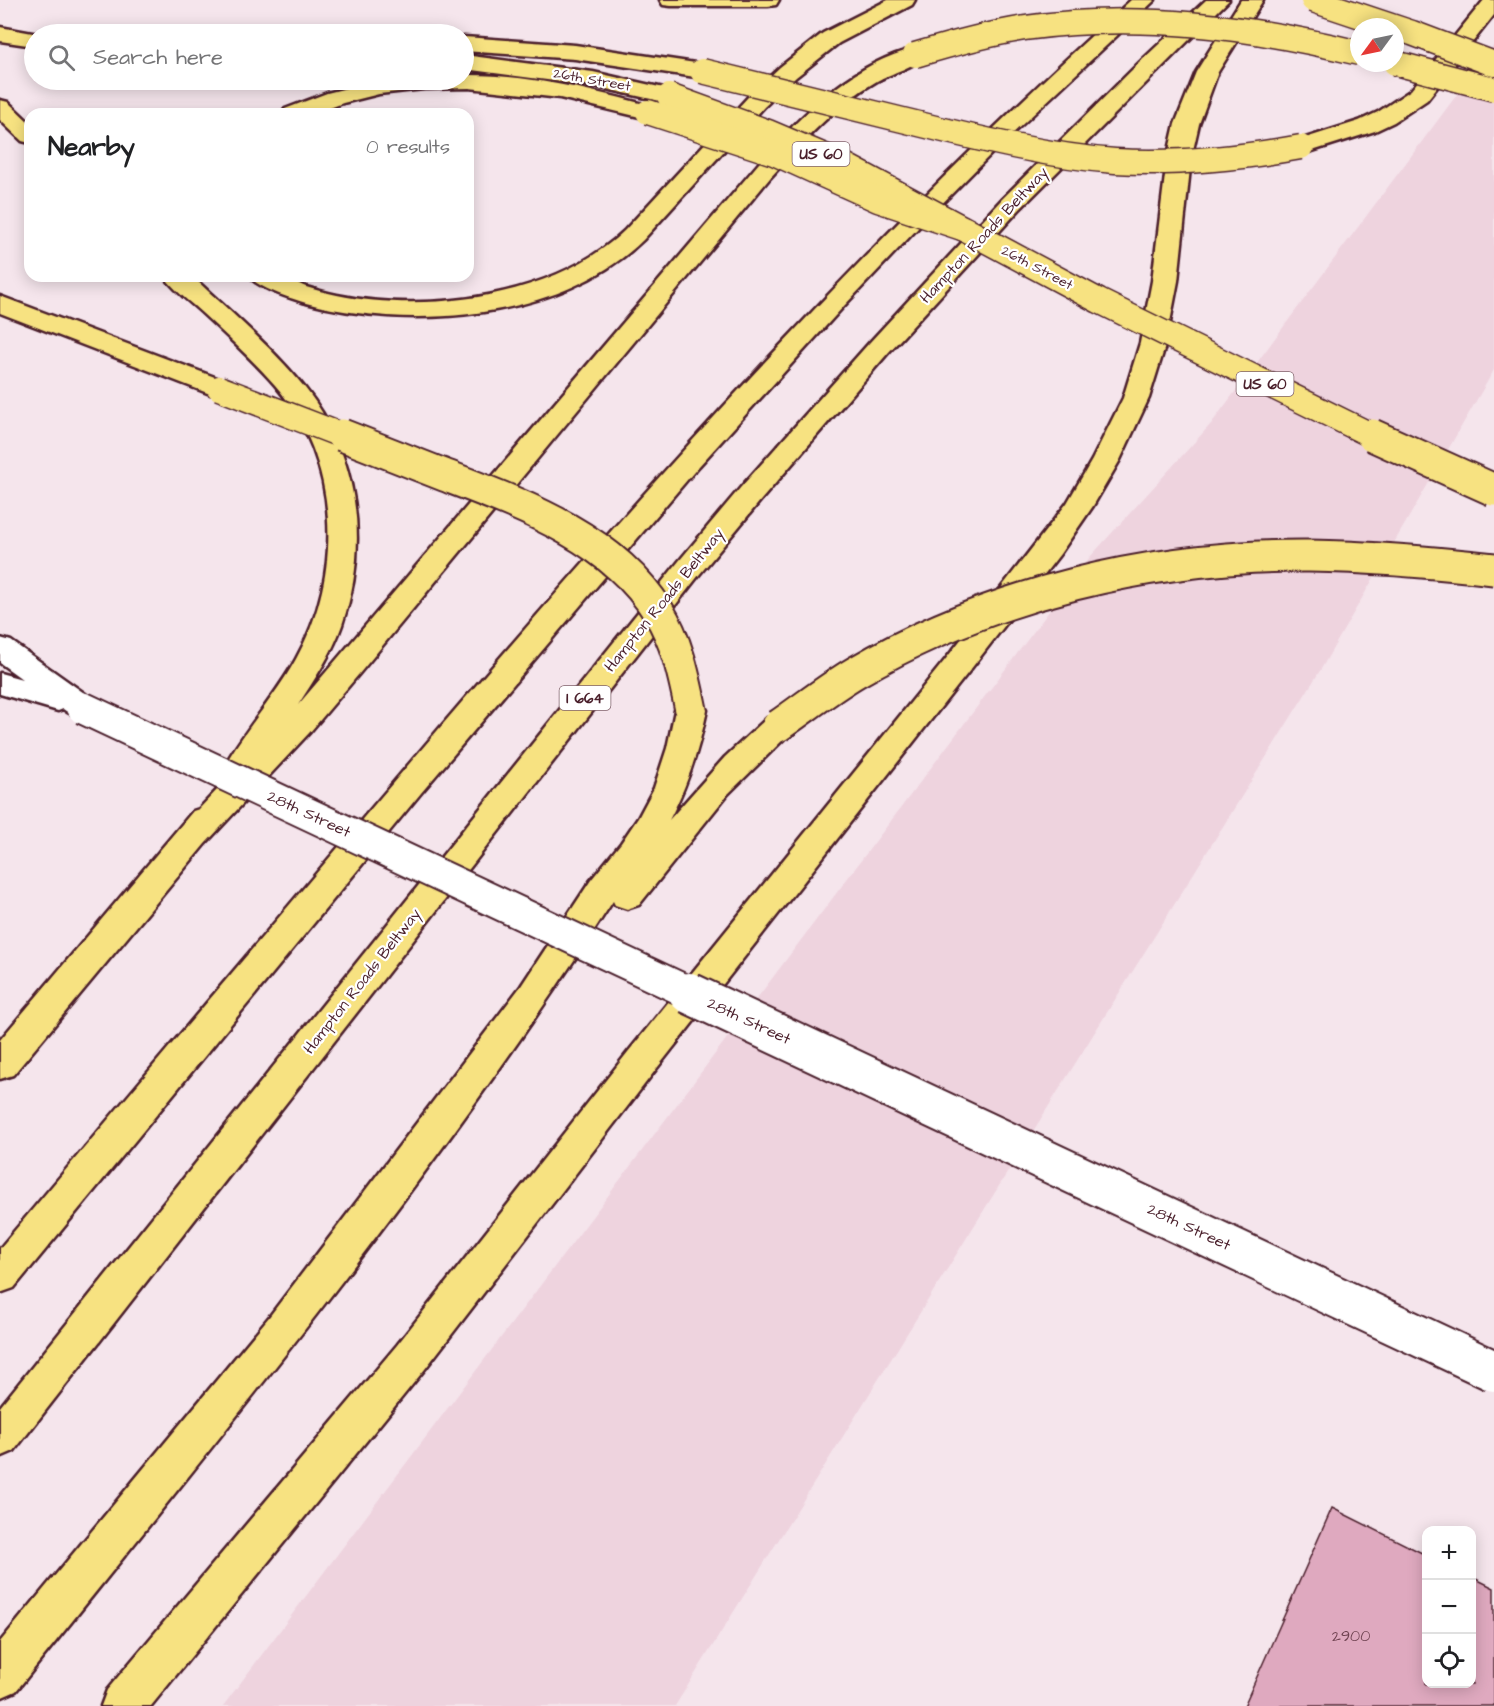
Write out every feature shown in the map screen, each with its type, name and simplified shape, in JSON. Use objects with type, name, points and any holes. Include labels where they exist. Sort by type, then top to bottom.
[{"type":"main road","points":[[671,0],[768,0]]},
{"type":"main road","points":[[275,282],[296,292],[331,300],[397,309],[430,310],[500,301],[531,293],[578,275],[614,254],[634,235],[756,102],[788,72],[831,38],[904,0]]},
{"type":"main road","points":[[0,1276],[418,774],[659,493],[781,359],[966,167],[1043,92],[1144,0]]},
{"type":"main road","name":"Hampton Roads Beltway","points":[[0,1438],[689,568],[776,464],[1004,211],[1218,0]]},
{"type":"main road","points":[[123,1706],[411,1357],[634,1071],[956,667],[1050,547],[1079,506],[1106,460],[1136,398],[1153,343],[1165,281],[1179,159],[1187,124],[1207,72],[1252,0]]},
{"type":"main road","points":[[1313,0],[1412,33],[1494,64]]},
{"type":"main road","points":[[474,45],[575,52],[702,71],[954,133],[1069,156],[1147,162],[1197,162],[1259,156],[1301,147],[1367,126],[1386,117],[1419,95],[1494,1]]},
{"type":"main road","points":[[0,1065],[193,836],[313,708],[762,173],[809,120],[827,104],[865,78],[915,55],[990,34],[1061,23],[1161,21],[1230,26],[1299,38],[1350,51]]},
{"type":"main road","points":[[0,34],[24,38]]},
{"type":"main road","name":"26th Street","points":[[474,63],[593,79],[669,96],[741,121],[827,157],[1050,276],[1243,374],[1494,490]]},
{"type":"main road","points":[[1404,65],[1494,89]]},
{"type":"main road","points":[[474,81],[552,90],[648,112],[774,153],[878,200],[965,229]]},
{"type":"main road","points":[[308,108],[361,90]]},
{"type":"main road","points":[[0,107],[24,130]]},
{"type":"main road","points":[[183,282],[262,358],[298,397],[319,433],[335,468],[343,500],[344,535],[341,572],[334,600],[324,633],[312,658],[193,836]]},
{"type":"main road","points":[[0,304],[524,506],[590,543],[614,559],[643,589],[663,615],[677,646],[687,678],[691,710],[683,748],[670,788],[651,824],[633,852],[603,889],[533,996],[283,1329],[0,1676]]},
{"type":"main road","points":[[533,996],[623,900],[722,778],[747,753],[778,726],[836,684],[880,658],[948,625],[1004,604],[1111,576],[1221,560],[1330,555],[1397,557],[1494,569]]},
{"type":"main road","points":[[0,648],[82,708]]},
{"type":"main road","name":"28th Street","points":[[0,683],[82,708],[1494,1371]]},
{"type":"shaded area","points":[[1494,45],[1494,370],[1321,669],[675,1706],[223,1706],[1090,557],[1211,424]]},
{"type":"building","points":[[1332,1508],[1422,1553],[1422,1688],[1476,1688],[1476,1579],[1494,1588],[1494,1706],[1244,1706]]}]
